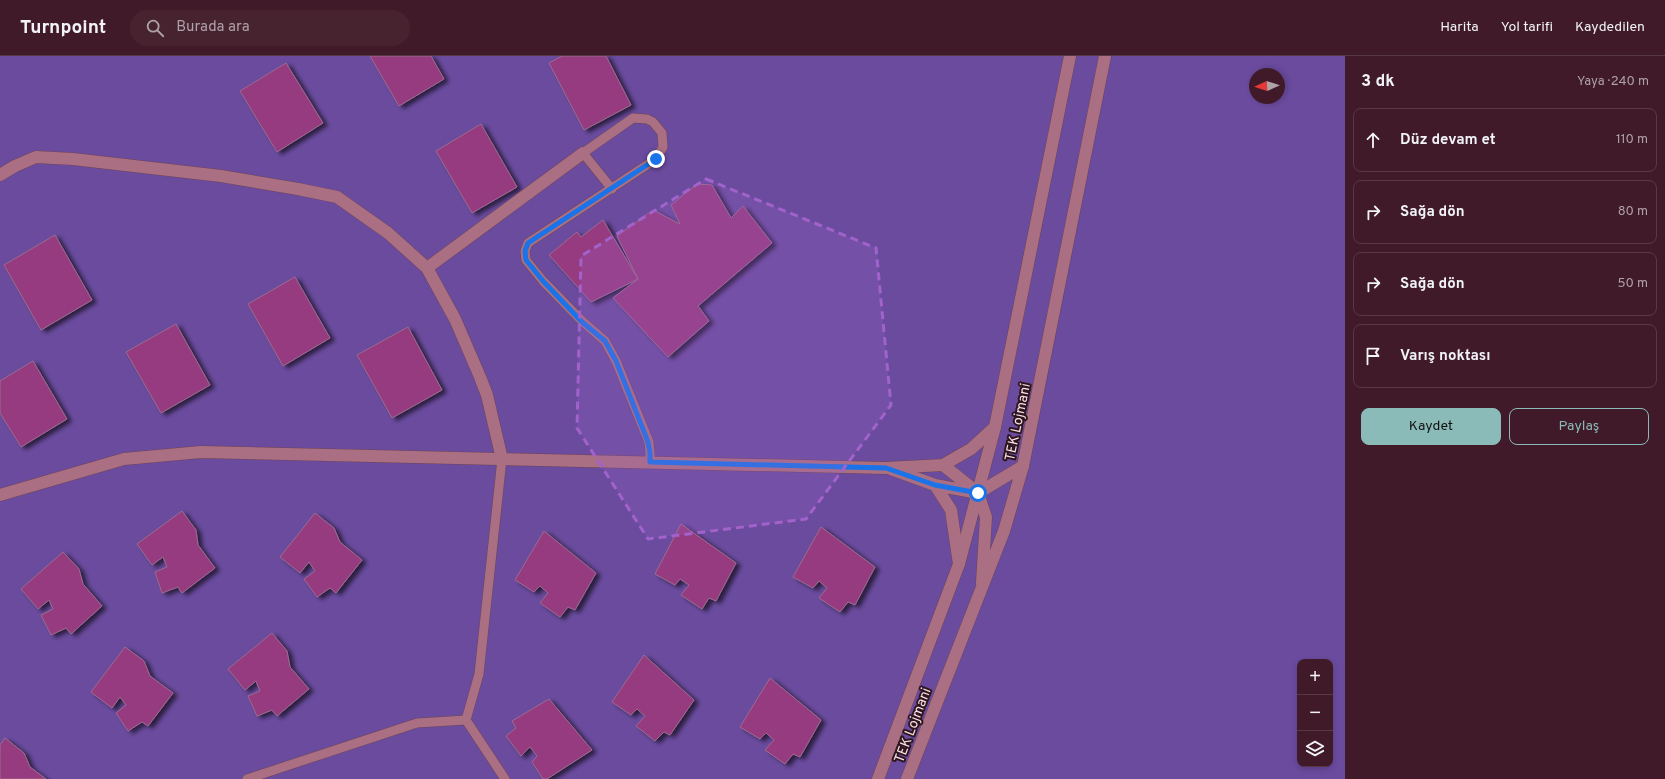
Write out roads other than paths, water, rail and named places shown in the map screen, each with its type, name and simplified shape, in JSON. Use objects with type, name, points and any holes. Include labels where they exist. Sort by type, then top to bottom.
[{"type":"street","name":"TEK Lojmani","points":[[878,779],[960,564],[995,427],[1070,56]]},
{"type":"street","name":"TEK Lojmani","points":[[908,779],[1004,531],[1023,466],[1105,56]]},
{"type":"street","points":[[427,268],[583,153]]},
{"type":"street","points":[[0,174],[36,157],[73,159],[221,176],[337,197],[388,233],[427,268],[455,319],[487,394],[502,459]]},
{"type":"street","points":[[0,495],[124,459],[201,452],[886,468],[943,465],[971,449],[995,427]]},
{"type":"street","points":[[943,465],[978,493],[986,517],[982,587]]},
{"type":"street","points":[[886,468],[935,485],[978,493],[1023,466]]},
{"type":"street","points":[[935,485],[951,510],[960,564]]},
{"type":"lane","points":[[612,189],[583,153],[633,118],[647,119],[658,127],[663,140],[660,153],[656,159],[612,189],[528,243],[525,255],[526,260],[560,301],[605,341],[616,361],[648,442],[650,462]]},
{"type":"lane","points":[[502,459],[479,674],[466,720],[505,779]]},
{"type":"lane","points":[[247,779],[417,723],[466,720]]}]
